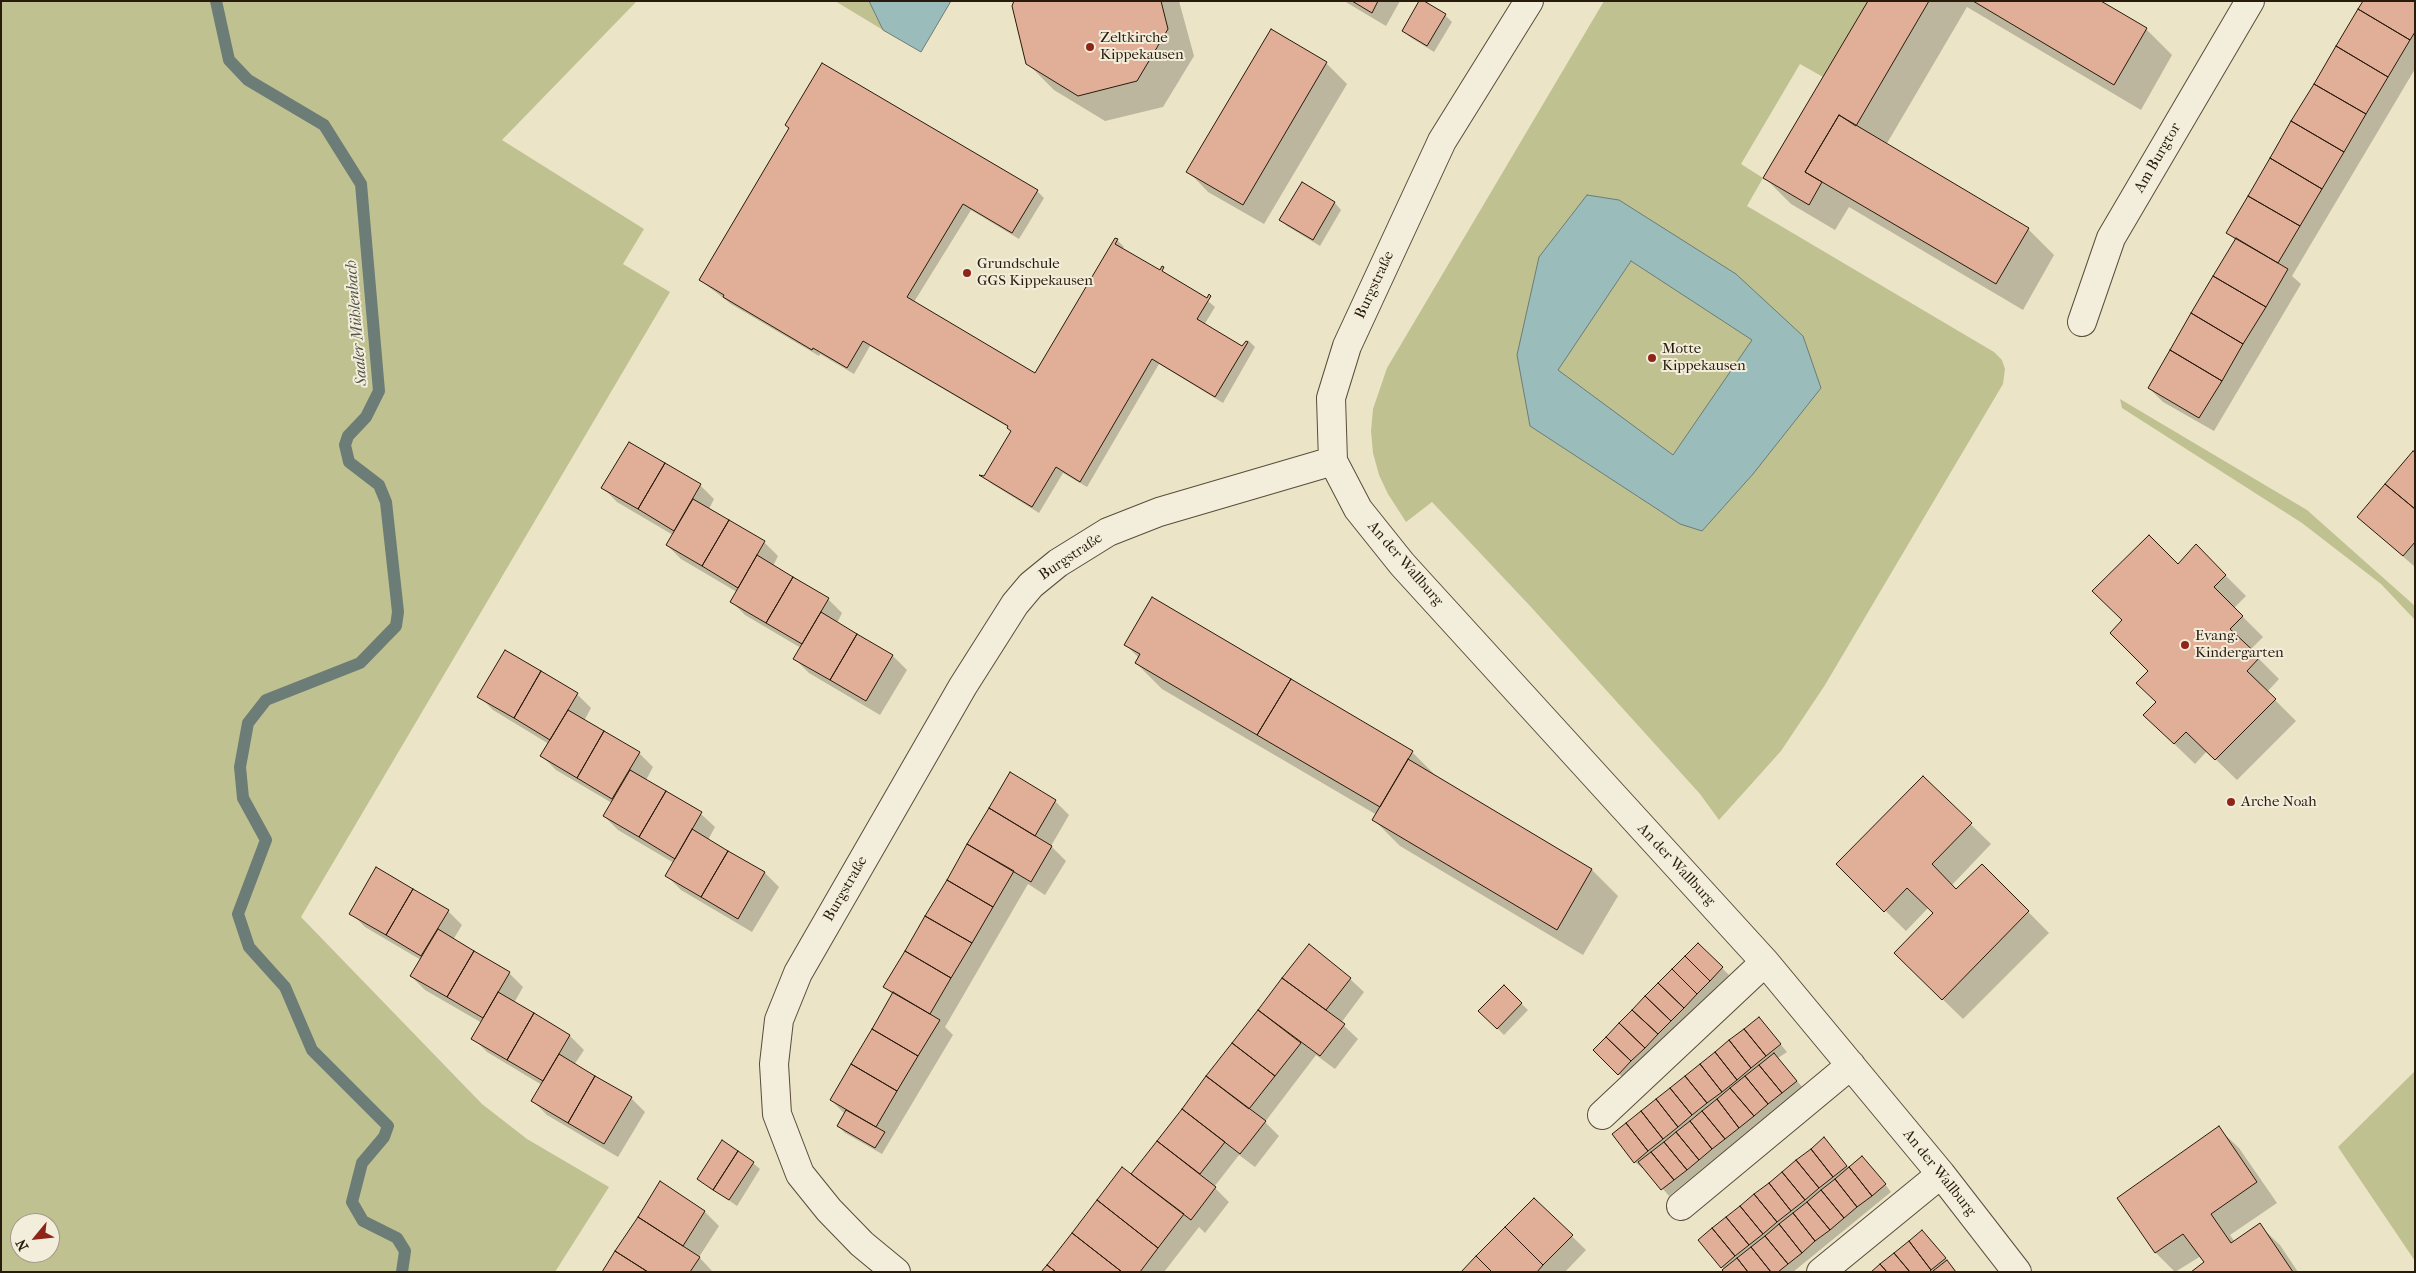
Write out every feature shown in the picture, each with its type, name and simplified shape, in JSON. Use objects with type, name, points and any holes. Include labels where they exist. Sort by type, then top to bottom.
[{"type":"street","name":"Burgstraße","points":[[896,1272],[855,1237],[829,1210],[800,1174],[777,1114],[774,1064],[779,1020],[798,973],[963,686],[1015,604],[1031,585],[1058,563],[1108,532],[1159,512],[1333,461],[1331,398],[1347,346],[1442,141],[1529,1]]},
{"type":"street","name":"Am Burgtor","points":[[2082,322],[2111,238],[2250,1]]},
{"type":"street","name":"An der Wallburg","points":[[1333,461],[1358,509],[1402,564],[1765,962],[1940,1174],[2017,1272]]},
{"type":"street","points":[[1602,1114],[1765,962]]},
{"type":"street","points":[[1681,1206],[1851,1065]]},
{"type":"street","points":[[1821,1272],[1940,1174]]},
{"type":"green space","points":[[1,1],[637,1],[502,140],[644,229],[623,264],[670,292],[301,917],[482,1104],[527,1139],[609,1187],[555,1272],[1,1272]]},
{"type":"green space","points":[[835,1],[869,1],[883,30]]},
{"type":"green space","points":[[1604,1],[1868,1],[1823,77],[1800,64],[1741,164],[1763,178],[1747,206],[1994,352],[2002,360],[2005,369],[2003,384],[1825,685],[1781,751],[1719,820],[1700,794],[1531,607],[1432,502],[1406,522],[1388,494],[1379,475],[1373,453],[1371,431],[1373,409],[1387,368]]},
{"type":"green space","points":[[2120,399],[2307,510],[2415,606],[2415,620],[2381,584],[2302,523],[2122,408]]},
{"type":"green space","points":[[2415,1071],[2415,1261],[2338,1147]]},
{"type":"water","points":[[869,1],[951,1],[921,52],[883,30]]},
{"type":"water","points":[[1587,195],[1619,200],[1736,274],[1803,336],[1821,388],[1753,474],[1702,531],[1680,524],[1530,426],[1517,355],[1539,257]],"holes":[[[1631,261],[1752,340],[1673,455],[1558,370]]]},
{"type":"building","name":"Zeltkirche Kippekausen","points":[[1014,1],[1161,1],[1168,29],[1137,81],[1078,96],[1026,64],[1012,6]]},
{"type":"building","points":[[1352,1],[1378,1],[1372,13]]},
{"type":"building","points":[[1419,1],[1424,1],[1446,14],[1427,46],[1402,31]]},
{"type":"building","points":[[1868,1],[1929,1],[1856,126],[1839,115],[1805,172],[1822,182],[1809,205],[1763,178]]},
{"type":"building","points":[[1973,1],[2101,1],[2147,28],[2114,85]]},
{"type":"building","points":[[2363,1],[2415,1],[2415,32],[2410,40],[2358,9]]},
{"type":"building","points":[[2358,9],[2410,40],[2388,77],[2336,46]]},
{"type":"building","points":[[1271,29],[1327,62],[1243,205],[1186,172]]},
{"type":"building","points":[[2336,46],[2388,77],[2366,114],[2314,84]]},
{"type":"building","points":[[822,63],[1038,190],[1012,233],[963,204],[907,297],[1035,373],[1115,238],[1118,239],[1115,244],[1160,270],[1162,266],[1164,267],[1162,271],[1207,298],[1209,294],[1211,296],[1197,319],[1242,346],[1246,341],[1248,342],[1215,397],[1152,359],[1080,482],[1056,467],[1032,507],[979,475],[984,476],[1011,431],[1007,428],[1008,426],[863,341],[847,368],[813,348],[812,350],[723,297],[724,295],[699,280],[789,128],[785,125]]},
{"type":"building","points":[[2314,84],[2366,114],[2344,152],[2291,121]]},
{"type":"building","points":[[1839,115],[2029,228],[1996,284],[1805,172]]},
{"type":"building","points":[[2291,121],[2344,152],[2322,189],[2270,158]]},
{"type":"building","points":[[2270,158],[2322,189],[2300,226],[2248,196]]},
{"type":"building","points":[[1302,182],[1335,202],[1313,240],[1279,220]]},
{"type":"building","points":[[2248,196],[2300,226],[2278,263],[2226,233]]},
{"type":"building","points":[[2236,238],[2288,269],[2266,307],[2213,276]]},
{"type":"building","points":[[2213,276],[2266,307],[2243,344],[2191,313]]},
{"type":"building","points":[[2191,313],[2243,344],[2222,381],[2170,350]]},
{"type":"building","points":[[2170,350],[2222,381],[2199,418],[2148,388]]},
{"type":"building","points":[[629,442],[665,463],[638,509],[601,488]]},
{"type":"building","points":[[2413,451],[2415,452],[2415,509],[2385,484]]},
{"type":"building","points":[[665,463],[701,484],[674,531],[638,509]]},
{"type":"building","points":[[2385,484],[2415,509],[2415,542],[2403,556],[2357,517]]},
{"type":"building","points":[[693,499],[729,520],[702,566],[666,545]]},
{"type":"building","points":[[729,520],[765,541],[738,588],[702,566]]},
{"type":"building","name":"Evang. Kindergarten","points":[[2149,535],[2178,564],[2196,544],[2226,575],[2214,587],[2243,616],[2230,629],[2260,657],[2247,671],[2276,699],[2215,760],[2186,732],[2174,744],[2143,715],[2156,702],[2136,683],[2148,671],[2110,633],[2122,620],[2092,591]]},
{"type":"building","points":[[757,555],[793,577],[766,623],[730,602]]},
{"type":"building","points":[[793,577],[829,598],[802,644],[766,623]]},
{"type":"building","points":[[1152,597],[1291,679],[1257,735],[1135,663],[1140,654],[1124,645]]},
{"type":"building","points":[[821,612],[857,634],[830,680],[793,659]]},
{"type":"building","points":[[857,634],[893,655],[866,701],[830,680]]},
{"type":"building","points":[[505,650],[541,671],[514,718],[477,697]]},
{"type":"building","points":[[541,671],[578,693],[550,740],[514,718]]},
{"type":"building","points":[[1291,679],[1413,751],[1380,807],[1257,735]]},
{"type":"building","points":[[568,710],[604,731],[577,778],[540,756]]},
{"type":"building","points":[[604,731],[640,752],[612,799],[577,778]]},
{"type":"building","points":[[1408,759],[1592,869],[1557,930],[1372,820]]},
{"type":"building","points":[[630,770],[666,791],[639,837],[603,816]]},
{"type":"building","points":[[1010,772],[1056,800],[1035,836],[989,808]]},
{"type":"building","points":[[1923,776],[1972,823],[1932,864],[1956,889],[1982,864],[2029,911],[1942,1000],[1894,953],[1933,913],[1907,888],[1884,912],[1836,864]]},
{"type":"building","points":[[666,791],[702,812],[675,859],[639,837]]},
{"type":"building","points":[[989,808],[1052,846],[1031,882],[967,844]]},
{"type":"building","points":[[692,829],[728,851],[701,897],[665,876]]},
{"type":"building","points":[[967,844],[1014,871],[993,907],[947,880]]},
{"type":"building","points":[[728,851],[765,872],[738,919],[701,897]]},
{"type":"building","points":[[376,867],[413,889],[386,935],[349,914]]},
{"type":"building","points":[[947,880],[993,907],[972,943],[925,916]]},
{"type":"building","points":[[413,889],[449,910],[421,956],[386,935]]},
{"type":"building","points":[[925,916],[972,943],[951,978],[905,951]]},
{"type":"building","points":[[438,929],[474,951],[447,997],[410,976]]},
{"type":"building","points":[[1698,943],[1723,967],[1710,981],[1685,956]]},
{"type":"building","points":[[1309,944],[1351,978],[1326,1010],[1282,978]]},
{"type":"building","points":[[474,951],[510,972],[483,1018],[447,997]]},
{"type":"building","points":[[905,951],[951,978],[930,1014],[883,987]]},
{"type":"building","points":[[1685,956],[1710,981],[1697,994],[1672,969]]},
{"type":"building","points":[[1672,969],[1697,994],[1684,1008],[1658,983]]},
{"type":"building","points":[[1282,978],[1345,1024],[1320,1056],[1258,1010]]},
{"type":"building","points":[[1658,983],[1684,1008],[1671,1021],[1645,996]]},
{"type":"building","points":[[1504,985],[1522,1003],[1497,1029],[1478,1011]]},
{"type":"building","points":[[498,992],[534,1013],[507,1060],[471,1039]]},
{"type":"building","points":[[893,992],[940,1020],[918,1056],[872,1029]]},
{"type":"building","points":[[1645,996],[1671,1021],[1658,1034],[1632,1010]]},
{"type":"building","points":[[1258,1010],[1301,1043],[1275,1076],[1232,1043]]},
{"type":"building","points":[[1632,1010],[1658,1034],[1645,1048],[1619,1023]]},
{"type":"building","points":[[534,1013],[570,1035],[543,1081],[507,1060]]},
{"type":"building","points":[[1759,1017],[1781,1044],[1766,1056],[1744,1029]]},
{"type":"building","points":[[1619,1023],[1645,1048],[1631,1061],[1606,1037]]},
{"type":"building","points":[[872,1029],[918,1056],[897,1091],[851,1064]]},
{"type":"building","points":[[1744,1029],[1766,1056],[1751,1068],[1729,1040]]},
{"type":"building","points":[[1606,1037],[1631,1061],[1618,1075],[1593,1050]]},
{"type":"building","points":[[1729,1040],[1751,1068],[1737,1080],[1715,1052]]},
{"type":"building","points":[[1232,1043],[1275,1076],[1249,1109],[1206,1076]]},
{"type":"building","points":[[1715,1052],[1737,1080],[1722,1092],[1700,1064]]},
{"type":"building","points":[[1774,1053],[1797,1081],[1782,1093],[1759,1065]]},
{"type":"building","points":[[559,1054],[595,1076],[568,1123],[531,1101]]},
{"type":"building","points":[[851,1064],[897,1091],[876,1127],[830,1100]]},
{"type":"building","points":[[1700,1064],[1722,1092],[1707,1103],[1685,1076]]},
{"type":"building","points":[[1759,1065],[1782,1093],[1768,1104],[1745,1076]]},
{"type":"building","points":[[595,1076],[632,1097],[604,1144],[568,1123]]},
{"type":"building","points":[[1206,1076],[1266,1121],[1240,1154],[1182,1109]]},
{"type":"building","points":[[1685,1076],[1707,1103],[1692,1115],[1670,1088]]},
{"type":"building","points":[[1745,1076],[1768,1104],[1754,1116],[1730,1088]]},
{"type":"building","points":[[1670,1088],[1692,1115],[1678,1127],[1656,1099]]},
{"type":"building","points":[[1730,1088],[1754,1116],[1739,1128],[1717,1099]]},
{"type":"building","points":[[1656,1099],[1678,1127],[1663,1139],[1641,1111]]},
{"type":"building","points":[[1717,1099],[1739,1128],[1725,1139],[1702,1111]]},
{"type":"building","points":[[1182,1109],[1225,1142],[1200,1174],[1157,1141]]},
{"type":"building","points":[[846,1110],[885,1132],[875,1148],[837,1126]]},
{"type":"building","points":[[1641,1111],[1663,1139],[1648,1151],[1626,1123]]},
{"type":"building","points":[[1702,1111],[1725,1139],[1712,1149],[1690,1121]]},
{"type":"building","points":[[1690,1121],[1712,1149],[1699,1160],[1676,1132]]},
{"type":"building","points":[[1626,1123],[1648,1151],[1634,1163],[1612,1134]]},
{"type":"building","points":[[2219,1126],[2257,1182],[2211,1214],[2231,1243],[2260,1223],[2293,1272],[2191,1272],[2204,1262],[2183,1234],[2155,1253],[2117,1198]]},
{"type":"building","points":[[1676,1132],[1699,1160],[1687,1170],[1664,1142]]},
{"type":"building","points":[[1824,1137],[1847,1166],[1833,1177],[1811,1149]]},
{"type":"building","points":[[722,1140],[738,1151],[713,1190],[697,1179]]},
{"type":"building","points":[[1157,1141],[1216,1187],[1191,1220],[1131,1174]]},
{"type":"building","points":[[1664,1142],[1687,1170],[1674,1180],[1651,1152]]},
{"type":"building","points":[[1811,1149],[1833,1177],[1819,1188],[1796,1160]]},
{"type":"building","points":[[738,1151],[754,1162],[729,1200],[713,1190]]},
{"type":"building","points":[[1651,1152],[1674,1180],[1661,1190],[1638,1162]]},
{"type":"building","points":[[1862,1156],[1886,1184],[1872,1196],[1849,1167]]},
{"type":"building","points":[[1796,1160],[1819,1188],[1805,1200],[1782,1172]]},
{"type":"building","points":[[1122,1167],[1184,1214],[1158,1248],[1097,1200]]},
{"type":"building","points":[[1849,1167],[1872,1196],[1857,1207],[1835,1179]]},
{"type":"building","points":[[1782,1172],[1805,1200],[1791,1211],[1769,1183]]},
{"type":"building","points":[[1835,1179],[1857,1207],[1844,1218],[1821,1190]]},
{"type":"building","points":[[660,1181],[705,1211],[683,1246],[638,1217]]},
{"type":"building","points":[[1769,1183],[1791,1211],[1777,1222],[1754,1194]]},
{"type":"building","points":[[1821,1190],[1844,1218],[1830,1230],[1807,1202]]},
{"type":"building","points":[[1754,1194],[1777,1222],[1763,1234],[1740,1206]]},
{"type":"building","points":[[1534,1198],[1573,1235],[1543,1265],[1505,1227]]},
{"type":"building","points":[[1097,1200],[1158,1248],[1140,1272],[1122,1272],[1072,1233]]},
{"type":"building","points":[[1807,1202],[1830,1230],[1815,1241],[1793,1213]]},
{"type":"building","points":[[1740,1206],[1763,1234],[1749,1245],[1726,1217]]},
{"type":"building","points":[[1793,1213],[1815,1241],[1802,1253],[1779,1224]]},
{"type":"building","points":[[638,1217],[700,1257],[690,1272],[648,1272],[615,1251]]},
{"type":"building","points":[[1726,1217],[1749,1245],[1735,1256],[1712,1228]]},
{"type":"building","points":[[1779,1224],[1802,1253],[1788,1264],[1765,1236]]},
{"type":"building","points":[[1505,1227],[1543,1265],[1537,1272],[1492,1272],[1476,1256]]},
{"type":"building","points":[[1712,1228],[1735,1256],[1721,1268],[1698,1240]]},
{"type":"building","points":[[1922,1230],[1946,1258],[1931,1270],[1909,1241]]},
{"type":"building","points":[[1072,1233],[1122,1272],[1056,1272],[1047,1265]]},
{"type":"building","points":[[1765,1236],[1788,1264],[1778,1272],[1771,1272],[1751,1247]]},
{"type":"building","points":[[1909,1241],[1931,1270],[1929,1272],[1910,1272],[1894,1253]]},
{"type":"building","points":[[1751,1247],[1771,1272],[1748,1272],[1737,1258]]},
{"type":"building","points":[[615,1251],[648,1272],[602,1272]]},
{"type":"building","points":[[1894,1253],[1910,1272],[1887,1272],[1880,1264]]},
{"type":"building","points":[[1476,1256],[1492,1272],[1461,1272]]},
{"type":"building","points":[[1737,1258],[1748,1272],[1724,1272],[1722,1270]]},
{"type":"building","points":[[1947,1260],[1956,1272],[1933,1272],[1933,1271]]},
{"type":"building","points":[[1880,1264],[1887,1272],[1871,1272]]},
{"type":"building","points":[[1047,1265],[1056,1272],[1041,1272]]},
{"type":"waterway","name":"Saaler Mühlenbach","points":[[216,1],[229,60],[248,80],[324,125],[361,184],[379,391],[366,417],[348,436],[345,445],[349,462],[379,485],[386,502],[398,612],[396,626],[360,663],[266,700],[248,723],[240,767],[243,798],[266,840],[238,914],[249,947],[285,987],[312,1050],[388,1126],[384,1137],[362,1163],[352,1202],[363,1221],[397,1238],[405,1251],[402,1272]]},
{"type":"place","name":"Zeltkirche Kippekausen","points":[[1090,47]]},
{"type":"place","name":"Grundschule GGS Kippekausen","points":[[967,273]]},
{"type":"place","name":"Motte Kippekausen","points":[[1652,358]]},
{"type":"place","name":"Evang. Kindergarten","points":[[2185,645]]},
{"type":"place","name":"Arche Noah","points":[[2231,802]]}]
